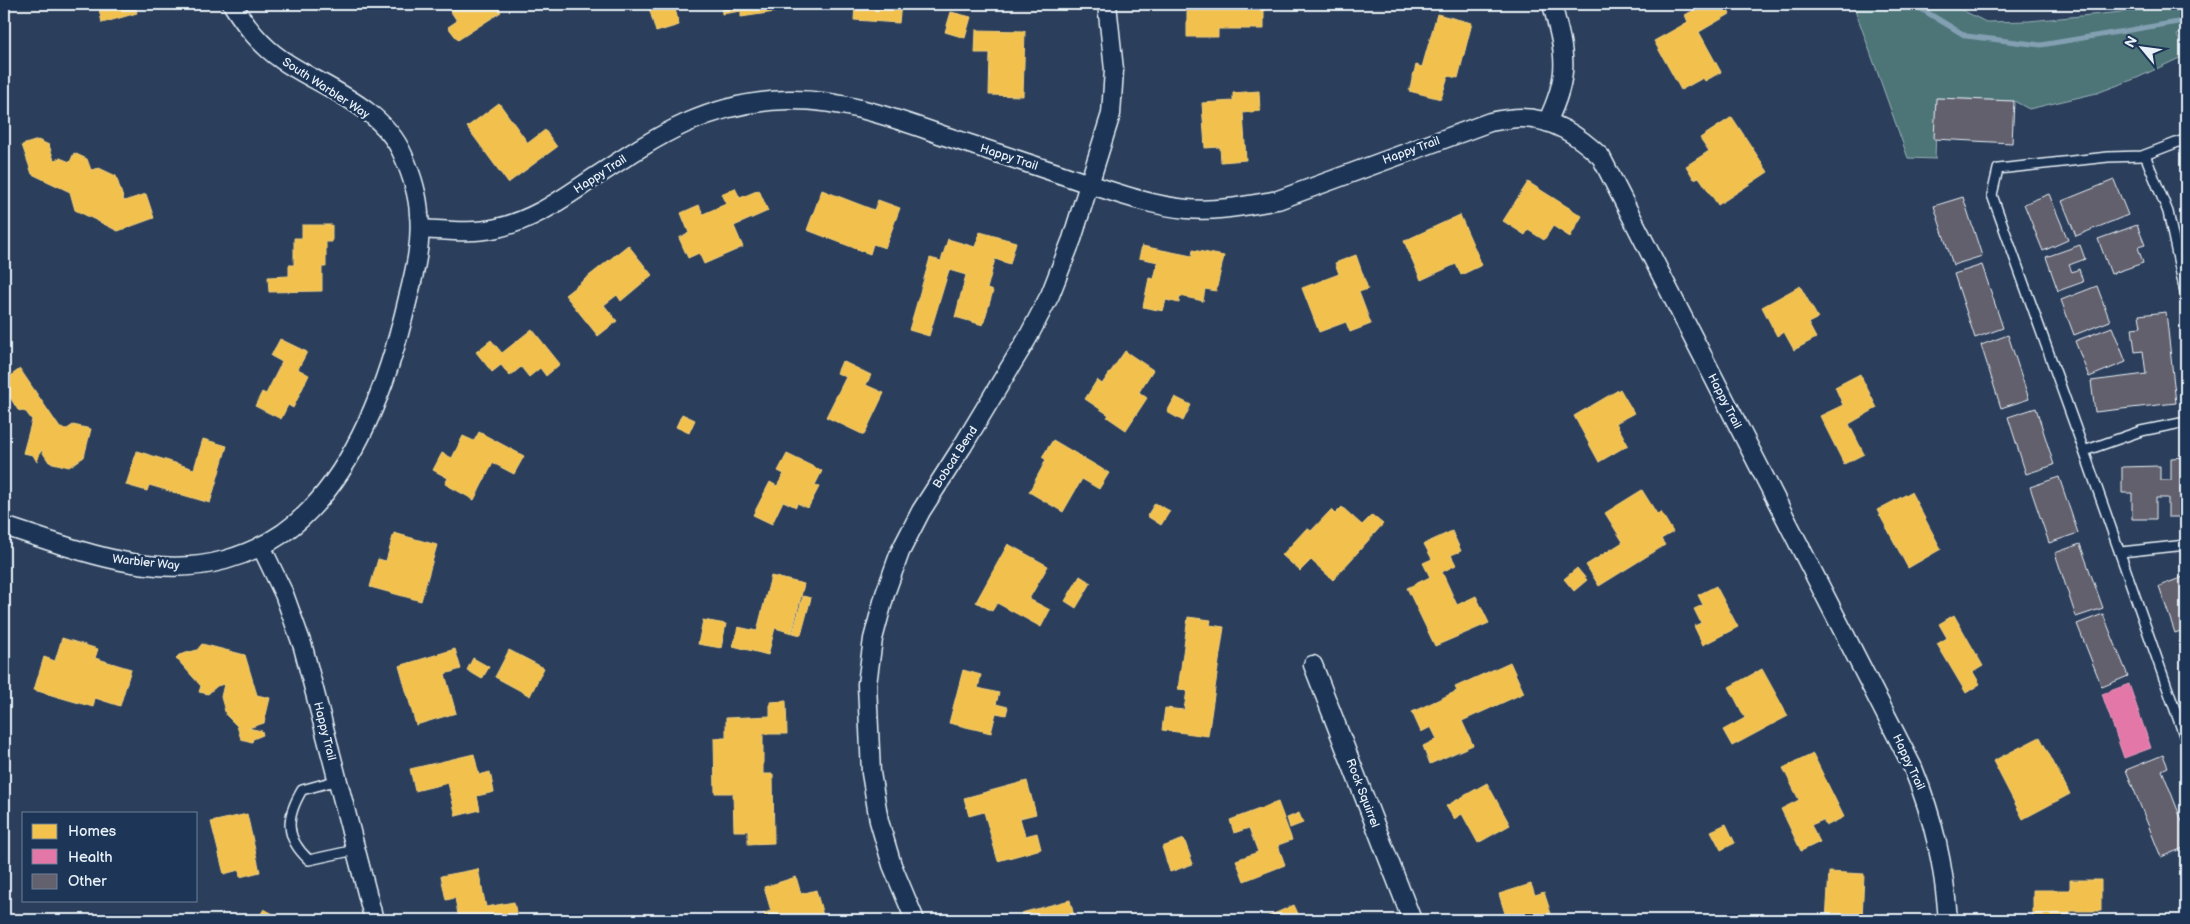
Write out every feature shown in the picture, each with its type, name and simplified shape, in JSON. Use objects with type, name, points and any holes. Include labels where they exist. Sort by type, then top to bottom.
[{"type":"street","name":"South Warbler Way","points":[[232,4],[256,38],[281,59],[366,110],[388,131],[402,152],[414,186],[420,229],[413,277],[396,346],[371,413],[344,464],[322,497],[293,525],[261,546]]},
{"type":"street","name":"Bobcat Bend","points":[[915,920],[892,865],[880,821],[871,773],[867,684],[873,639],[885,594],[900,552],[921,511],[962,448],[1027,339],[1050,295],[1072,239],[1105,135],[1114,92],[1114,70],[1106,4]]},
{"type":"street","points":[[1547,122],[1557,102],[1564,69],[1564,52],[1552,4]]},
{"type":"street","name":"Happy Trail","points":[[420,229],[459,232],[477,231],[497,228],[540,213],[653,139],[684,122],[724,108],[787,100],[815,101],[873,112],[1137,200],[1187,209],[1248,206],[1278,200],[1490,122],[1522,118],[1547,122],[1568,130],[1586,142],[1601,157],[1913,768],[1928,806],[1939,844],[1948,920]]},
{"type":"street","name":"Warbler Way","points":[[4,526],[112,560],[163,566],[203,564],[223,560],[261,546]]},
{"type":"street","name":"Happy Trail","points":[[261,546],[284,594],[303,647],[374,920]]},
{"type":"street","name":"Rock Squirrel","points":[[1314,665],[1412,920]]},
{"type":"lane","points":[[2186,138],[2145,155],[2108,156],[1998,169],[1992,194],[2121,552],[2186,741]]},
{"type":"lane","points":[[2145,155],[2168,212],[2186,297]]},
{"type":"lane","points":[[2084,451],[2141,431],[2186,422]]},
{"type":"lane","points":[[2121,552],[2186,545]]},
{"type":"lane","points":[[338,780],[302,790],[293,805],[290,820],[291,836],[299,851],[308,860],[355,850]]},
{"type":"green space","points":[[1853,4],[1954,4],[1986,22],[2029,21],[2142,10],[2145,4],[2186,4],[2186,31],[2177,35],[2186,55],[2137,78],[2097,93],[2029,109],[2014,101],[1937,98],[1935,159],[1908,158]]},
{"type":"building: Homes","points":[[98,4],[135,4],[137,13],[102,23]]},
{"type":"building: Homes","points":[[446,4],[496,4],[501,12],[458,40],[448,27],[457,21]]},
{"type":"building: Homes","points":[[648,4],[674,4],[679,25],[656,32]]},
{"type":"building: Homes","points":[[721,4],[774,4],[775,12],[741,17],[741,11],[722,14]]},
{"type":"building: Homes","points":[[855,4],[901,4],[899,23],[854,20]]},
{"type":"building: Homes","points":[[1187,4],[1216,4],[1216,9],[1264,8],[1264,29],[1218,29],[1218,37],[1187,37]]},
{"type":"building: Homes","points":[[1705,4],[1724,4],[1730,14],[1699,32],[1721,72],[1705,81],[1703,78],[1681,90],[1654,41],[1688,22],[1685,15]]},
{"type":"building: Homes","points":[[951,12],[971,17],[965,38],[945,32]]},
{"type":"building: Homes","points":[[1437,14],[1472,23],[1458,78],[1448,76],[1441,99],[1409,91],[1416,65],[1422,67]]},
{"type":"building: Homes","points":[[976,30],[1025,31],[1023,96],[989,95],[990,53],[975,53]]},
{"type":"building: Homes","points":[[1259,91],[1260,111],[1243,113],[1246,160],[1221,162],[1220,147],[1205,148],[1202,103],[1233,101],[1233,93]]},
{"type":"building: Homes","points":[[499,103],[528,143],[545,130],[557,147],[508,183],[467,127]]},
{"type":"building: Homes","points":[[1732,117],[1768,172],[1718,205],[1699,177],[1694,179],[1686,166],[1709,151],[1700,138]]},
{"type":"building: Homes","points":[[38,140],[49,145],[54,160],[60,158],[70,162],[74,153],[87,159],[91,170],[99,168],[116,176],[124,201],[146,194],[154,218],[118,231],[75,210],[70,192],[32,174],[22,145]]},
{"type":"building: Homes","points":[[1528,182],[1582,216],[1570,237],[1553,226],[1544,240],[1528,230],[1525,235],[1503,221]]},
{"type":"building: Homes","points":[[735,188],[740,198],[759,190],[768,211],[734,226],[743,247],[704,264],[699,253],[688,258],[679,238],[689,233],[681,213],[699,205],[703,214],[726,204],[721,194]]},
{"type":"building: Homes","points":[[822,190],[874,210],[878,200],[900,208],[885,248],[873,244],[870,254],[807,230]]},
{"type":"building: Homes","points":[[1460,215],[1482,265],[1461,275],[1456,264],[1421,280],[1404,241]]},
{"type":"building: Homes","points":[[302,225],[332,225],[332,242],[326,242],[326,267],[322,267],[322,291],[269,292],[268,277],[289,276],[289,265],[294,265],[294,238],[302,238]]},
{"type":"building: Homes","points":[[980,232],[1016,242],[1010,264],[995,259],[987,289],[993,291],[983,325],[955,317],[966,275],[949,270],[929,336],[909,330],[930,258],[941,261],[948,239],[975,247]]},
{"type":"building: Homes","points":[[628,245],[652,275],[621,301],[617,295],[604,305],[617,321],[598,336],[565,295]]},
{"type":"building: Homes","points":[[1142,246],[1192,256],[1193,250],[1224,256],[1216,291],[1205,289],[1203,301],[1180,296],[1179,303],[1166,300],[1163,311],[1143,307],[1149,278],[1154,279],[1158,262],[1139,258]]},
{"type":"building: Homes","points":[[1356,255],[1368,289],[1359,292],[1371,324],[1350,332],[1346,322],[1319,332],[1302,288],[1339,274],[1335,263]]},
{"type":"building: Homes","points":[[1800,286],[1818,318],[1808,323],[1816,338],[1794,350],[1784,332],[1777,336],[1762,307]]},
{"type":"building: Homes","points":[[532,329],[560,364],[546,376],[540,368],[529,377],[521,367],[510,376],[501,365],[492,372],[476,352],[491,340],[502,353]]},
{"type":"building: Homes","points":[[280,339],[307,352],[298,369],[309,375],[293,408],[288,405],[281,419],[255,406],[262,392],[266,394],[282,362],[271,356]]},
{"type":"building: Homes","points":[[1125,351],[1153,370],[1139,392],[1147,398],[1126,430],[1107,417],[1109,415],[1085,399],[1097,380],[1102,384]]},
{"type":"building: Homes","points":[[842,361],[871,375],[866,385],[884,393],[864,435],[826,417],[846,377],[837,373]]},
{"type":"building: Homes","points":[[20,369],[60,428],[67,429],[73,425],[91,429],[84,457],[69,467],[49,462],[41,450],[37,462],[33,455],[23,453],[32,420],[26,412],[18,410],[4,388],[6,379]]},
{"type":"building: Homes","points":[[1860,374],[1877,408],[1849,424],[1864,454],[1844,464],[1820,416],[1843,405],[1835,387]]},
{"type":"building: Homes","points":[[1620,389],[1634,413],[1616,423],[1628,445],[1599,462],[1574,416]]},
{"type":"building: Homes","points":[[1175,397],[1191,405],[1183,421],[1167,412]]},
{"type":"building: Homes","points":[[682,414],[695,420],[689,433],[676,427]]},
{"type":"building: Homes","points":[[479,432],[524,456],[514,474],[493,463],[474,500],[445,484],[448,478],[433,470],[442,453],[452,458],[463,436],[474,441]]},
{"type":"building: Homes","points":[[203,439],[227,446],[210,503],[149,485],[147,491],[126,485],[137,451],[194,469]]},
{"type":"building: Homes","points":[[1053,440],[1109,473],[1099,489],[1082,479],[1063,512],[1029,492],[1046,460],[1042,457]]},
{"type":"building: Homes","points":[[787,454],[822,471],[815,485],[819,487],[808,508],[797,503],[796,507],[783,501],[772,524],[753,515],[770,482],[777,486],[784,474],[778,471]]},
{"type":"building: Homes","points":[[1642,490],[1657,514],[1661,512],[1673,532],[1661,539],[1665,545],[1599,586],[1586,565],[1623,542],[1605,513]]},
{"type":"building: Homes","points":[[1911,492],[1941,549],[1908,568],[1877,510]]},
{"type":"building: Homes","points":[[1155,503],[1170,511],[1161,525],[1147,516]]},
{"type":"building: Homes","points":[[1342,507],[1362,525],[1372,515],[1383,524],[1333,580],[1311,560],[1300,571],[1282,555],[1307,528],[1311,531],[1331,510],[1335,514]]},
{"type":"building: Homes","points":[[1452,531],[1461,551],[1451,555],[1456,565],[1442,572],[1457,605],[1476,596],[1489,623],[1435,646],[1407,588],[1430,577],[1423,563],[1432,559],[1424,544]]},
{"type":"building: Homes","points":[[394,533],[437,545],[421,601],[370,587],[378,559],[386,561]]},
{"type":"building: Homes","points":[[1008,544],[1048,566],[1029,599],[1050,610],[1041,627],[997,603],[992,611],[976,602]]},
{"type":"building: Homes","points":[[1577,568],[1587,580],[1574,591],[1564,579]]},
{"type":"building: Homes","points":[[771,576],[804,584],[792,633],[775,628],[768,655],[733,646],[738,627],[757,631]]},
{"type":"building: Homes","points":[[1080,576],[1091,583],[1076,608],[1065,601]]},
{"type":"building: Homes","points":[[1716,586],[1738,627],[1703,645],[1694,626],[1701,623],[1694,609],[1703,605],[1698,595]]},
{"type":"building: Homes","points":[[803,596],[811,598],[801,635],[793,633]]},
{"type":"building: Homes","points":[[1954,615],[1983,666],[1973,672],[1980,684],[1966,693],[1937,644],[1947,638],[1939,624]]},
{"type":"building: Homes","points":[[1188,617],[1211,620],[1210,625],[1224,627],[1208,736],[1162,730],[1165,708],[1184,710],[1187,690],[1178,689]]},
{"type":"building: Homes","points":[[703,620],[726,624],[721,648],[698,644]]},
{"type":"building: Homes","points":[[62,638],[98,649],[95,658],[131,669],[120,706],[95,698],[93,707],[34,690],[44,657],[55,661]]},
{"type":"building: Homes","points":[[202,644],[245,655],[257,695],[270,698],[264,723],[248,728],[262,731],[263,735],[253,739],[252,742],[241,739],[237,726],[226,715],[221,697],[224,684],[217,686],[208,694],[199,692],[201,686],[176,658],[179,655],[197,650]]},
{"type":"building: Homes","points":[[455,649],[461,669],[445,674],[456,713],[416,725],[399,666]]},
{"type":"building: Homes","points":[[509,650],[544,668],[530,696],[495,677]]},
{"type":"building: Homes","points":[[473,658],[489,667],[482,679],[467,670]]},
{"type":"building: Homes","points":[[1510,662],[1524,693],[1462,721],[1473,745],[1430,764],[1423,746],[1437,739],[1431,727],[1421,732],[1412,712],[1457,691],[1455,687]]},
{"type":"building: Homes","points":[[1762,669],[1788,716],[1732,746],[1723,730],[1745,718],[1729,687]]},
{"type":"building: Homes","points":[[963,670],[981,675],[978,688],[999,693],[996,704],[1008,707],[1006,715],[996,713],[991,733],[949,723]]},
{"type":"building: Homes","points":[[786,701],[787,734],[763,734],[763,774],[773,774],[774,843],[748,844],[748,831],[734,831],[733,793],[715,793],[714,738],[726,738],[726,718],[770,716],[770,702]]},
{"type":"building: Homes","points":[[2040,737],[2070,794],[2023,819],[1993,761]]},
{"type":"building: Homes","points":[[474,754],[479,775],[490,772],[494,792],[477,796],[480,810],[456,816],[448,783],[415,791],[410,769]]},
{"type":"building: Homes","points":[[1813,754],[1844,817],[1826,826],[1823,820],[1811,825],[1820,842],[1801,851],[1781,809],[1799,800],[1783,768]]},
{"type":"building: Homes","points":[[1027,781],[1036,814],[1020,818],[1025,836],[1037,833],[1041,849],[998,861],[984,812],[969,816],[964,798]]},
{"type":"building: Homes","points":[[1487,783],[1510,825],[1478,843],[1462,814],[1454,819],[1446,806]]},
{"type":"building: Homes","points":[[1278,802],[1292,840],[1278,845],[1285,865],[1244,881],[1236,860],[1258,852],[1249,828],[1234,833],[1230,820]]},
{"type":"building: Homes","points":[[1299,813],[1303,823],[1290,828],[1287,818]]},
{"type":"building: Homes","points":[[247,814],[260,872],[240,877],[239,870],[224,874],[211,822]]},
{"type":"building: Homes","points":[[1726,824],[1735,843],[1721,850],[1711,831]]},
{"type":"building: Homes","points":[[1184,839],[1193,864],[1170,872],[1162,847]]},
{"type":"building: Homes","points":[[478,869],[486,907],[514,902],[517,917],[502,920],[459,920],[455,898],[446,900],[441,876]]},
{"type":"building: Homes","points":[[1829,872],[1864,874],[1862,920],[1826,920]]},
{"type":"building: Homes","points":[[796,877],[801,894],[816,890],[824,919],[766,920],[764,913],[771,911],[764,887]]},
{"type":"building: Homes","points":[[2070,880],[2101,880],[2101,911],[2070,911],[2070,920],[2033,920],[2033,890],[2070,890]]},
{"type":"building: Homes","points":[[1531,884],[1535,895],[1544,892],[1553,920],[1507,920],[1499,894]]},
{"type":"building: Homes","points":[[1070,900],[1075,920],[1023,920],[1021,913]]},
{"type":"building: Homes","points":[[1294,905],[1301,920],[1260,920]]},
{"type":"building: Homes","points":[[264,909],[284,920],[257,920]]},
{"type":"building: Health","points":[[2129,684],[2151,748],[2124,758],[2102,694]]},
{"type":"building: Other","points":[[1936,98],[2014,101],[2012,143],[1934,139]]},
{"type":"building: Other","points":[[2114,180],[2128,215],[2076,236],[2062,201]]},
{"type":"building: Other","points":[[2049,194],[2068,240],[2043,251],[2024,204]]},
{"type":"building: Other","points":[[1963,197],[1982,256],[1953,265],[1934,206]]},
{"type":"building: Other","points":[[2137,225],[2145,245],[2138,247],[2143,263],[2111,274],[2098,239]]},
{"type":"building: Other","points":[[2080,245],[2085,259],[2069,265],[2072,272],[2079,269],[2083,282],[2058,291],[2046,257]]},
{"type":"building: Other","points":[[1982,265],[2003,328],[1975,338],[1954,274]]},
{"type":"building: Other","points":[[2097,286],[2110,321],[2074,335],[2061,300]]},
{"type":"building: Other","points":[[2166,312],[2176,403],[2095,412],[2091,381],[2146,374],[2143,351],[2135,352],[2132,328],[2141,327],[2139,315]]},
{"type":"building: Other","points":[[2112,327],[2126,362],[2089,377],[2075,341]]},
{"type":"building: Other","points":[[2008,335],[2029,399],[2001,408],[1981,345]]},
{"type":"building: Other","points":[[2036,408],[2054,465],[2026,474],[2008,417]]},
{"type":"building: Other","points":[[2184,448],[2186,448],[2186,517],[2168,517],[2168,498],[2156,498],[2156,519],[2132,519],[2132,493],[2122,493],[2122,467],[2160,466],[2160,480],[2171,480],[2171,458],[2185,457]]},
{"type":"building: Other","points":[[2059,477],[2078,533],[2049,543],[2030,487]]},
{"type":"building: Other","points":[[2080,544],[2103,608],[2076,617],[2055,553]]},
{"type":"building: Other","points":[[2186,576],[2186,629],[2175,633],[2159,586]]},
{"type":"building: Other","points":[[2103,614],[2128,676],[2102,687],[2077,624]]},
{"type":"building: Other","points":[[2186,640],[2186,663],[2179,642]]},
{"type":"building: Other","points":[[2163,755],[2168,767],[2162,770],[2186,831],[2186,847],[2161,857],[2126,770]]},
{"type":"waterway","points":[[1913,4],[1966,36],[2041,45],[2178,22]]}]
